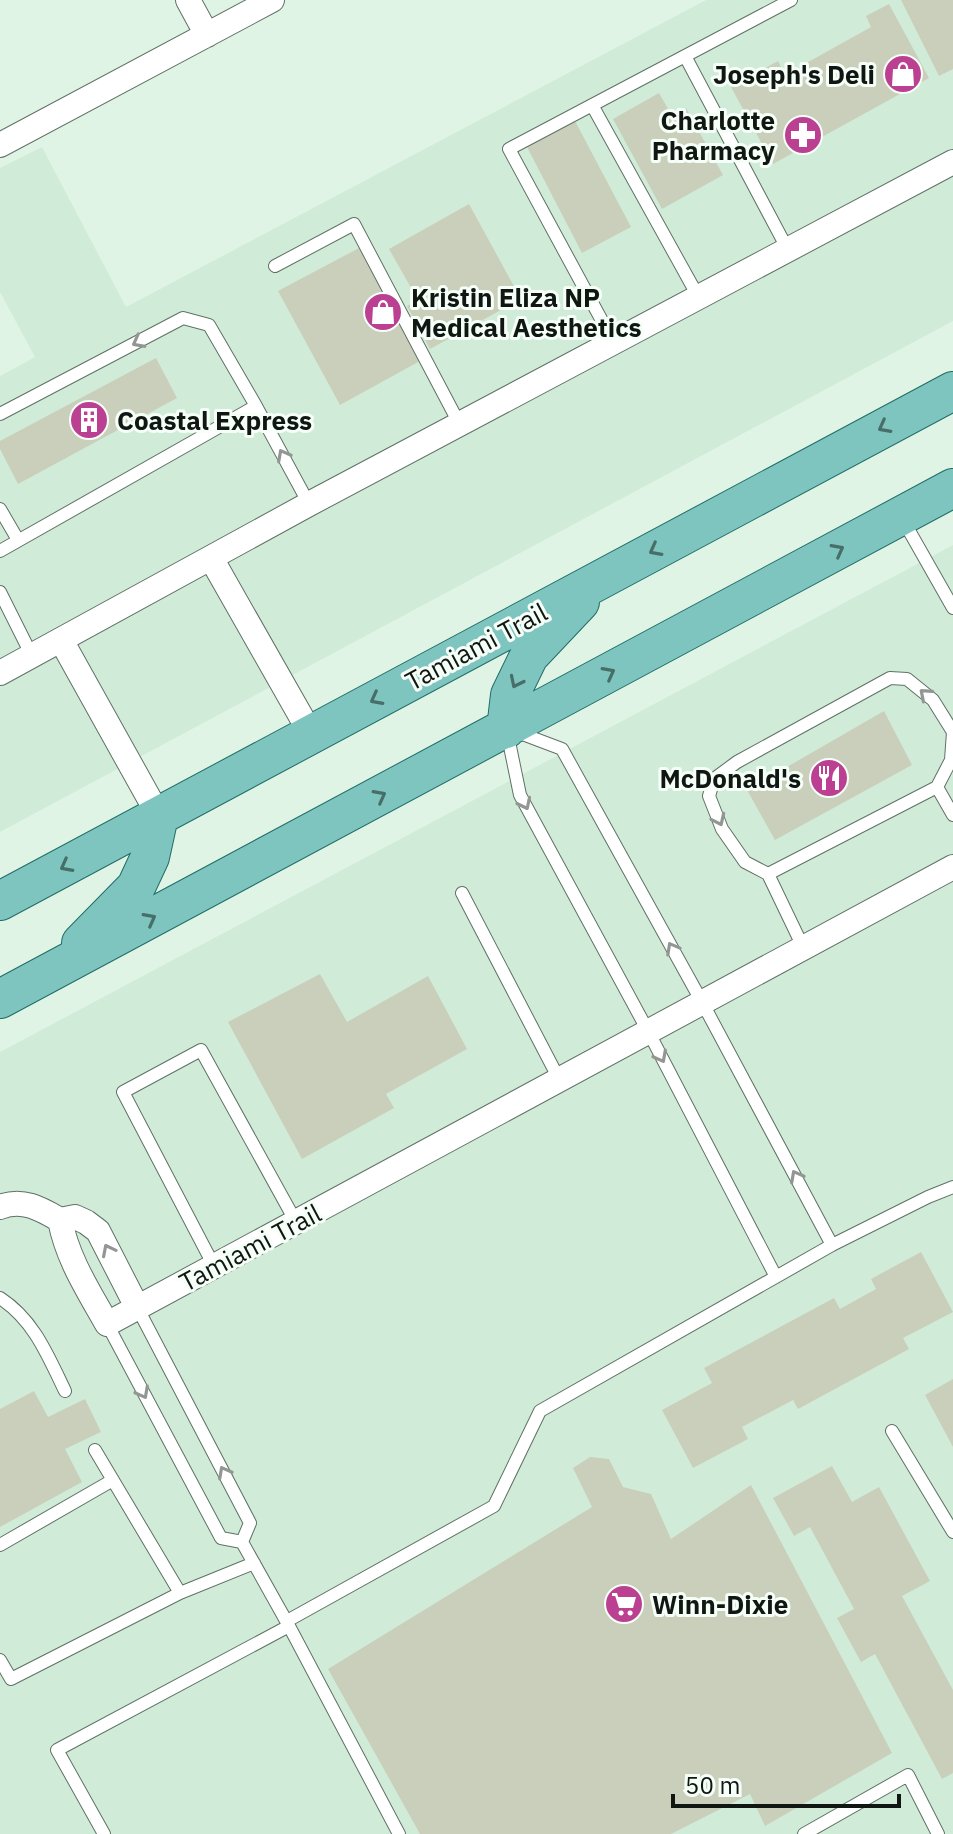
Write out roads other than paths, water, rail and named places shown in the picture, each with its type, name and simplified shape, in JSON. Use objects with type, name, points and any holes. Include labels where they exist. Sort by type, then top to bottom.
[{"type":"main road","name":"Tamiami Trail","points":[[0,901],[953,391]]},
{"type":"main road","points":[[0,999],[953,488]]},
{"type":"main road","points":[[506,729],[510,695],[529,656],[601,579]]},
{"type":"main road","points":[[57,969],[136,887],[150,857],[159,816]]},
{"type":"street","points":[[188,0],[207,35]]},
{"type":"street","points":[[0,145],[272,0]]},
{"type":"street","points":[[0,673],[309,504],[953,162]]},
{"type":"street","points":[[211,558],[311,734]]},
{"type":"street","points":[[61,640],[159,816]]},
{"type":"street","name":"Tamiami Trail","points":[[107,1324],[953,867]]},
{"type":"street","points":[[0,1207],[9,1203],[33,1205],[60,1220],[75,1217],[86,1222],[98,1231],[137,1307]]},
{"type":"street","points":[[60,1220],[72,1260],[107,1324]]},
{"type":"lane","points":[[614,343],[509,149],[791,0]]},
{"type":"lane","points":[[685,56],[788,250]]},
{"type":"lane","points":[[592,105],[699,298]]},
{"type":"lane","points":[[275,266],[354,224],[460,425]]},
{"type":"lane","points":[[0,414],[183,318],[209,325],[309,504]]},
{"type":"lane","points":[[0,551],[256,406]]},
{"type":"lane","points":[[0,509],[18,540]]},
{"type":"lane","points":[[901,516],[953,608]]},
{"type":"lane","points":[[0,592],[32,656]]},
{"type":"lane","points":[[768,874],[937,787],[951,760],[953,732],[933,700],[907,679],[890,678],[737,762],[714,779],[709,796],[722,829],[745,862],[768,874],[803,947]]},
{"type":"lane","points":[[506,729],[562,749],[832,1245]]},
{"type":"lane","points":[[506,729],[520,795],[776,1277]]},
{"type":"lane","points":[[937,787],[953,815]]},
{"type":"lane","points":[[462,893],[559,1079]]},
{"type":"lane","points":[[214,1266],[123,1092],[201,1050],[296,1222]]},
{"type":"lane","points":[[104,1834],[57,1750],[288,1624],[494,1506],[540,1411],[832,1245],[953,1187]]},
{"type":"lane","points":[[0,1298],[12,1306],[35,1331],[65,1391]]},
{"type":"lane","points":[[137,1307],[250,1523],[242,1542]]},
{"type":"lane","points":[[107,1324],[221,1538],[242,1542],[399,1834]]},
{"type":"lane","points":[[892,1431],[953,1532]]},
{"type":"lane","points":[[95,1450],[180,1593]]},
{"type":"lane","points":[[0,1545],[113,1480]]},
{"type":"lane","points":[[0,1660],[11,1679],[180,1593],[254,1563]]},
{"type":"lane","points":[[804,1834],[908,1775],[938,1834]]},
{"type":"place","name":"Joseph's Deli","points":[[903,74]]},
{"type":"place","name":"Charlotte Pharmacy","points":[[803,135]]},
{"type":"place","name":"Kristin Eliza NP Medical Aesthetics","points":[[383,312]]},
{"type":"place","name":"Coastal Express","points":[[89,420]]},
{"type":"place","name":"McDonald's","points":[[829,778]]},
{"type":"place","name":"Winn-Dixie","points":[[624,1604]]}]
